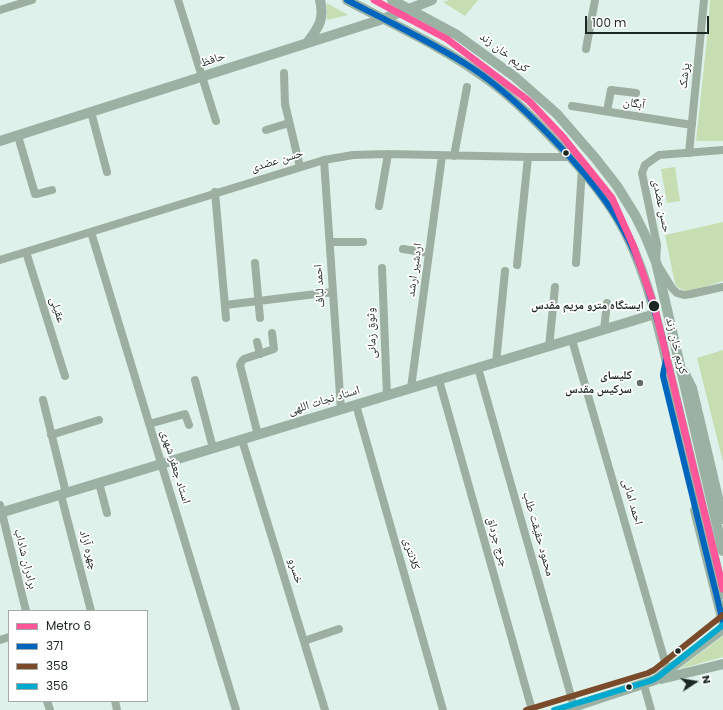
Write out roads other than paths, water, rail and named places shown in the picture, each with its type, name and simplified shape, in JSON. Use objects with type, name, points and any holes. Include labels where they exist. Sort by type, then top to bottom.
[{"type":"main road","points":[[306,43],[321,22],[322,10],[320,0]]},
{"type":"main road","name":"کریم خان زند","points":[[347,0],[444,51],[488,79],[527,112],[582,168],[600,191],[617,217],[640,263],[719,548]]},
{"type":"main road","name":"کریم خان زند","points":[[392,0],[457,35],[520,81],[557,114],[596,159],[617,186],[635,215],[656,262],[719,548],[723,594]]},
{"type":"main road","name":"حافظ","points":[[0,141],[383,19],[432,0]]},
{"type":"main road","points":[[571,157],[596,159]]},
{"type":"main road","name":"استاد نجات اللهی","points":[[1,510],[64,494],[655,314]]},
{"type":"main road","points":[[666,360],[663,376],[722,618]]},
{"type":"main road","name":"کریم خان زند","points":[[679,363],[692,388],[723,519]]},
{"type":"main road","points":[[713,585],[717,592],[723,594]]},
{"type":"main road","points":[[564,710],[575,708],[655,680],[668,672],[723,629]]},
{"type":"main road","points":[[655,680],[723,664]]},
{"type":"street","points":[[0,10],[21,2],[32,0]]},
{"type":"street","points":[[178,0],[216,121]]},
{"type":"street","points":[[586,49],[595,0]]},
{"type":"street","name":"پزشک","points":[[689,153],[704,0]]},
{"type":"street","points":[[284,74],[285,104],[300,167]]},
{"type":"street","points":[[454,156],[468,87]]},
{"type":"street","points":[[606,111],[611,90],[636,93]]},
{"type":"street","name":"آبگان","points":[[572,106],[692,125]]},
{"type":"street","points":[[91,112],[107,172]]},
{"type":"street","points":[[266,130],[289,123]]},
{"type":"street","points":[[18,136],[35,194],[52,190]]},
{"type":"street","name":"حسن عضدی","points":[[656,262],[657,245],[642,173],[645,165],[659,155],[723,150]]},
{"type":"street","points":[[379,206],[388,154]]},
{"type":"street","name":"حسن عضدی","points":[[0,260],[215,192],[324,160],[354,155],[388,154],[571,157]]},
{"type":"street","name":"اردشیر ارشد","points":[[411,388],[442,156]]},
{"type":"street","points":[[517,265],[528,157]]},
{"type":"street","name":"احمد لباف","points":[[324,160],[341,410]]},
{"type":"street","points":[[576,263],[582,168]]},
{"type":"street","points":[[215,192],[226,318]]},
{"type":"street","name":"استاد جعفر شهری","points":[[91,232],[236,710]]},
{"type":"street","points":[[330,242],[363,242]]},
{"type":"street","points":[[403,249],[429,253]]},
{"type":"street","name":"عقیلی","points":[[26,252],[65,376]]},
{"type":"street","points":[[656,262],[672,288],[677,293],[684,295],[723,287]]},
{"type":"street","points":[[255,263],[260,318]]},
{"type":"street","name":"وثوق زمانی","points":[[382,268],[387,396]]},
{"type":"street","points":[[496,363],[505,271]]},
{"type":"street","points":[[549,347],[555,286]]},
{"type":"street","points":[[225,305],[333,292]]},
{"type":"street","points":[[604,330],[607,303]]},
{"type":"street","points":[[258,435],[240,365],[242,361],[274,349],[272,334]]},
{"type":"street","name":"احمد امانی","points":[[572,340],[668,672]]},
{"type":"street","points":[[257,342],[260,354]]},
{"type":"street","name":"محمود حقیقت طلب","points":[[478,368],[575,708]]},
{"type":"street","points":[[195,380],[213,448]]},
{"type":"street","name":"جرج جرداق","points":[[439,380],[532,710]]},
{"type":"street","name":"چهره آزاد","points":[[42,400],[91,610]]},
{"type":"street","name":"کلانتری","points":[[356,405],[443,710]]},
{"type":"street","points":[[149,424],[185,414],[189,425]]},
{"type":"street","points":[[51,435],[99,420]]},
{"type":"street","name":"خسرو","points":[[242,440],[325,710]]},
{"type":"street","points":[[99,483],[107,513]]},
{"type":"street","name":"برادران شاداب","points":[[1,510],[26,610]]},
{"type":"street","points":[[304,641],[339,630]]},
{"type":"street","points":[[644,685],[651,710]]},
{"type":"metro line","name":"6","points":[[374,0],[447,39],[529,101],[563,137],[612,198],[633,245],[654,305],[723,589]]},
{"type":"place","name":"ایستگاه مترو مریم مقدس","points":[[654,306]]},
{"type":"place","name":"کلیسای سرکیس مقدس","points":[[640,383]]}]
